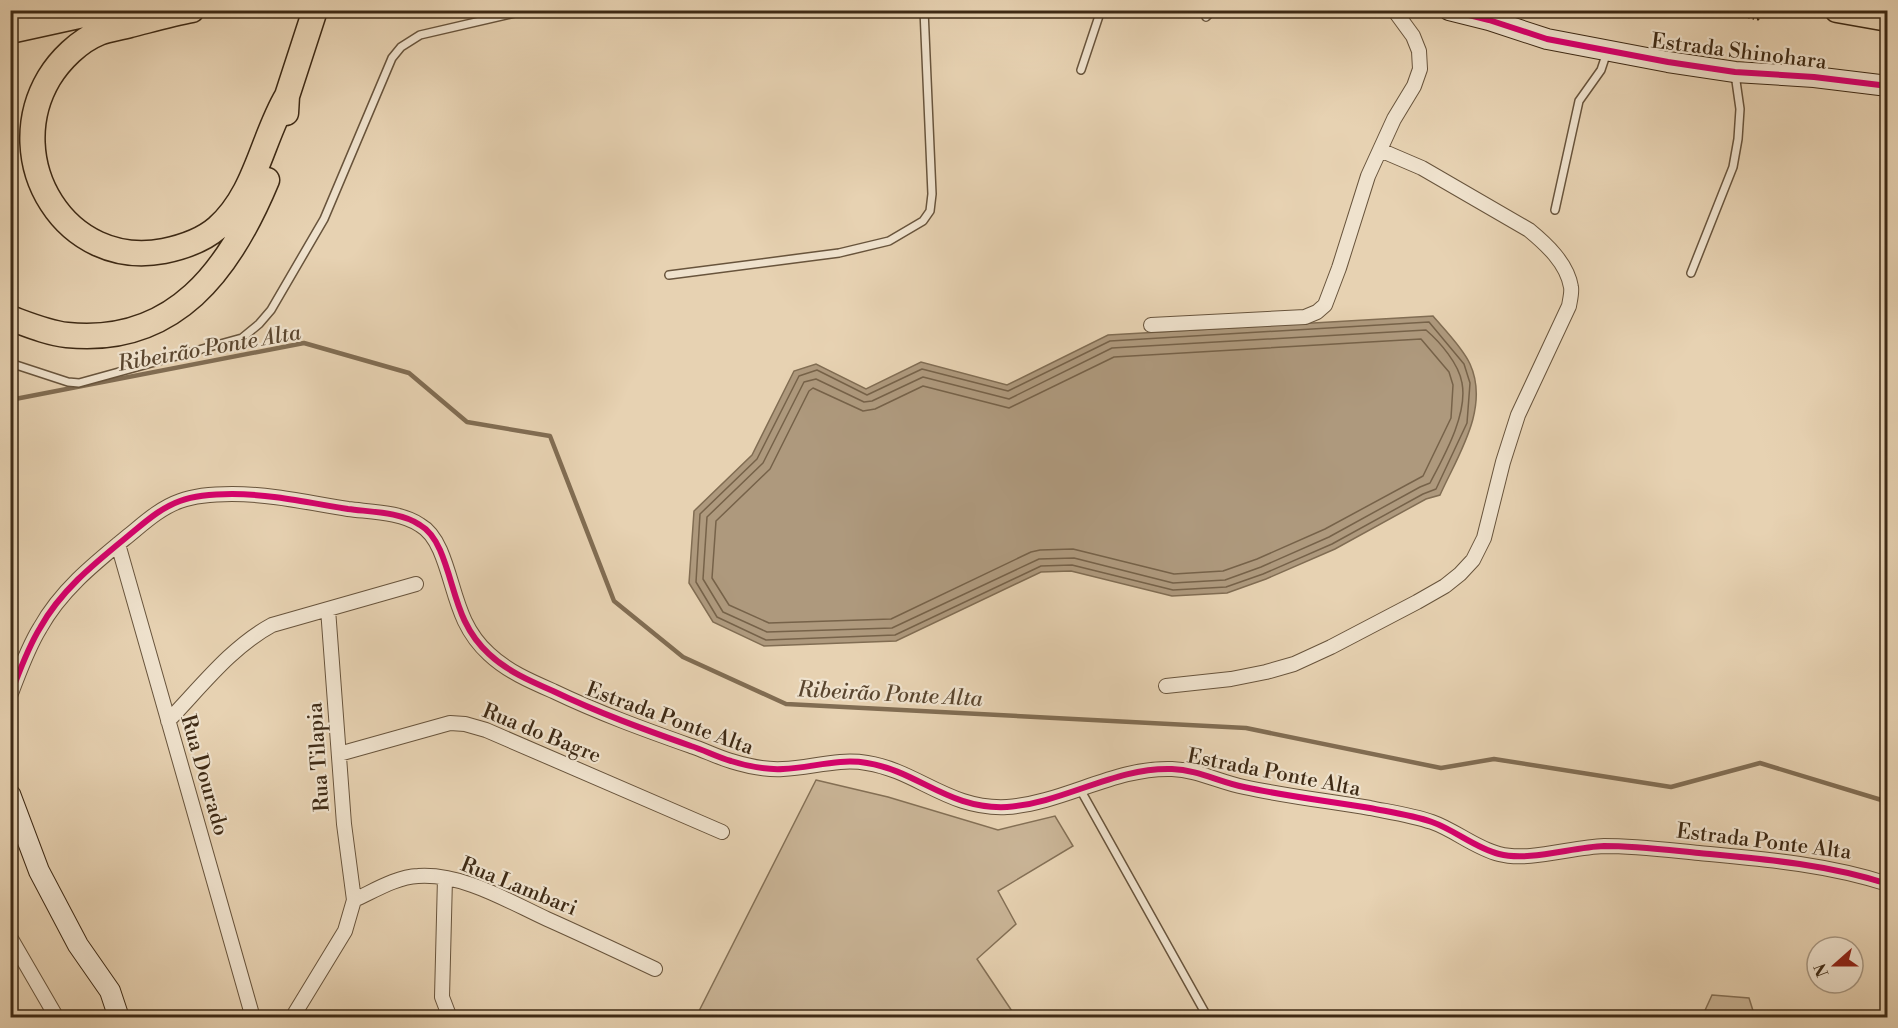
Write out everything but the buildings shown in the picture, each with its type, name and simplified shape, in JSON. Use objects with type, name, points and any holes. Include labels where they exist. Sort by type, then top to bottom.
[{"type":"highway","points":[[10,31],[106,10]]},
{"type":"highway","points":[[192,10],[99,33],[64,58],[41,90],[30,130],[31,153],[36,174],[53,206],[66,221],[83,236],[99,245],[134,253],[153,253],[192,243],[217,227],[237,205],[257,164],[290,86],[315,10]]},
{"type":"highway","points":[[1837,10],[1887,19]]},
{"type":"highway","points":[[10,318],[41,330],[66,335],[93,336],[117,334],[142,328],[182,305],[216,272],[242,235],[278,154],[290,86]]},
{"type":"street","points":[[1151,325],[1305,316],[1317,312],[1325,305],[1368,176],[1394,119],[1414,86],[1420,69],[1419,51],[1413,36],[1394,10]]},
{"type":"street","name":"Estrada Shinohara","points":[[1449,10],[1547,39],[1668,62],[1735,72],[1814,77],[1887,86]]},
{"type":"street","points":[[1166,686],[1230,679],[1266,672],[1294,664],[1331,647],[1445,586],[1473,560],[1484,538],[1503,462],[1518,415],[1569,306],[1571,287],[1566,272],[1557,258],[1544,242],[1529,230],[1422,168],[1380,150]]},
{"type":"street","name":"Estrada Ponte Alta","points":[[118,544],[158,512],[180,501],[203,495],[236,494],[402,517],[420,525],[432,536],[440,550],[452,592],[466,625],[482,648],[500,664],[590,709],[732,762],[754,767],[778,770],[838,761],[862,762],[883,766],[951,798],[980,806],[1003,807],[1029,804],[1102,781],[1154,770],[1192,770],[1240,786],[1414,817],[1436,823],[1458,836],[1503,856],[1536,855],[1600,846],[1629,847],[1812,865],[1858,874],[1887,884]]},
{"type":"street","points":[[10,696],[40,627],[63,594],[118,544]]},
{"type":"street","name":"Rua Dourado","points":[[118,544],[253,1017]]},
{"type":"street","points":[[168,721],[251,637],[272,626],[416,584]]},
{"type":"street","name":"Rua Tilapia","points":[[328,609],[347,856],[354,900]]},
{"type":"street","name":"Rua do Bagre","points":[[339,754],[433,726],[450,723],[465,724],[486,730],[722,832]]},
{"type":"street","points":[[10,794],[39,871],[78,945],[110,991],[119,1017]]},
{"type":"street","name":"Rua Lambari","points":[[354,900],[402,880],[418,876],[446,878],[506,900],[655,969]]},
{"type":"street","points":[[446,878],[442,997],[450,1017]]},
{"type":"street","points":[[292,1017],[345,931],[354,900]]},
{"type":"street","points":[[10,937],[57,1017]]},
{"type":"lane","points":[[10,363],[68,382],[79,383],[242,338],[271,310],[324,219],[392,58],[401,47],[420,35],[528,10]]},
{"type":"lane","points":[[669,275],[839,253],[889,241],[923,221],[930,211],[932,194],[924,10]]},
{"type":"lane","points":[[1081,70],[1101,10]]},
{"type":"lane","points":[[1206,17],[1213,10]]},
{"type":"lane","points":[[1555,210],[1579,101],[1601,70],[1607,50]]},
{"type":"lane","points":[[1691,273],[1733,167],[1740,109],[1735,72]]},
{"type":"lane","points":[[1080,789],[1208,1017]]},
{"type":"path","points":[[1713,10],[1758,19],[1759,10]]},
{"type":"shaded area","points":[[816,780],[888,797],[998,830],[1055,816],[1073,846],[998,891],[1016,924],[977,959],[1016,1017],[696,1017]]},
{"type":"shaded area","points":[[1712,995],[1749,998],[1755,1017],[1702,1017]]},
{"type":"water","points":[[1433,316],[1467,358],[1475,381],[1476,397],[1474,414],[1463,448],[1440,495],[1426,499],[1335,549],[1227,593],[1172,596],[1071,571],[1041,572],[896,641],[764,646],[713,622],[689,583],[694,511],[752,455],[794,371],[816,364],[866,389],[921,362],[1007,385],[1108,335]]},
{"type":"waterway","name":"Ribeirão Ponte Alta","points":[[10,400],[304,343],[409,373],[467,422],[550,436],[614,601],[683,657],[786,704],[1246,728],[1441,768],[1494,759],[1671,787],[1760,763],[1888,802]]},
{"type":"cycle path","points":[[1449,10],[1547,39],[1668,62],[1735,72],[1814,77],[1888,86]]},
{"type":"cycle path","points":[[10,696],[31,644],[48,614],[68,589],[91,567],[146,521],[173,504],[206,495],[247,494],[386,513],[404,517],[420,525],[432,536],[438,547],[463,618],[470,630],[478,642],[503,666],[604,714],[721,758],[743,764],[777,769],[846,762],[867,763],[885,767],[968,803],[1007,807],[1049,799],[1130,774],[1151,770],[1182,770],[1259,790],[1417,817],[1440,825],[1490,851],[1511,856],[1604,846],[1640,847],[1794,863],[1865,877],[1888,884]]}]
